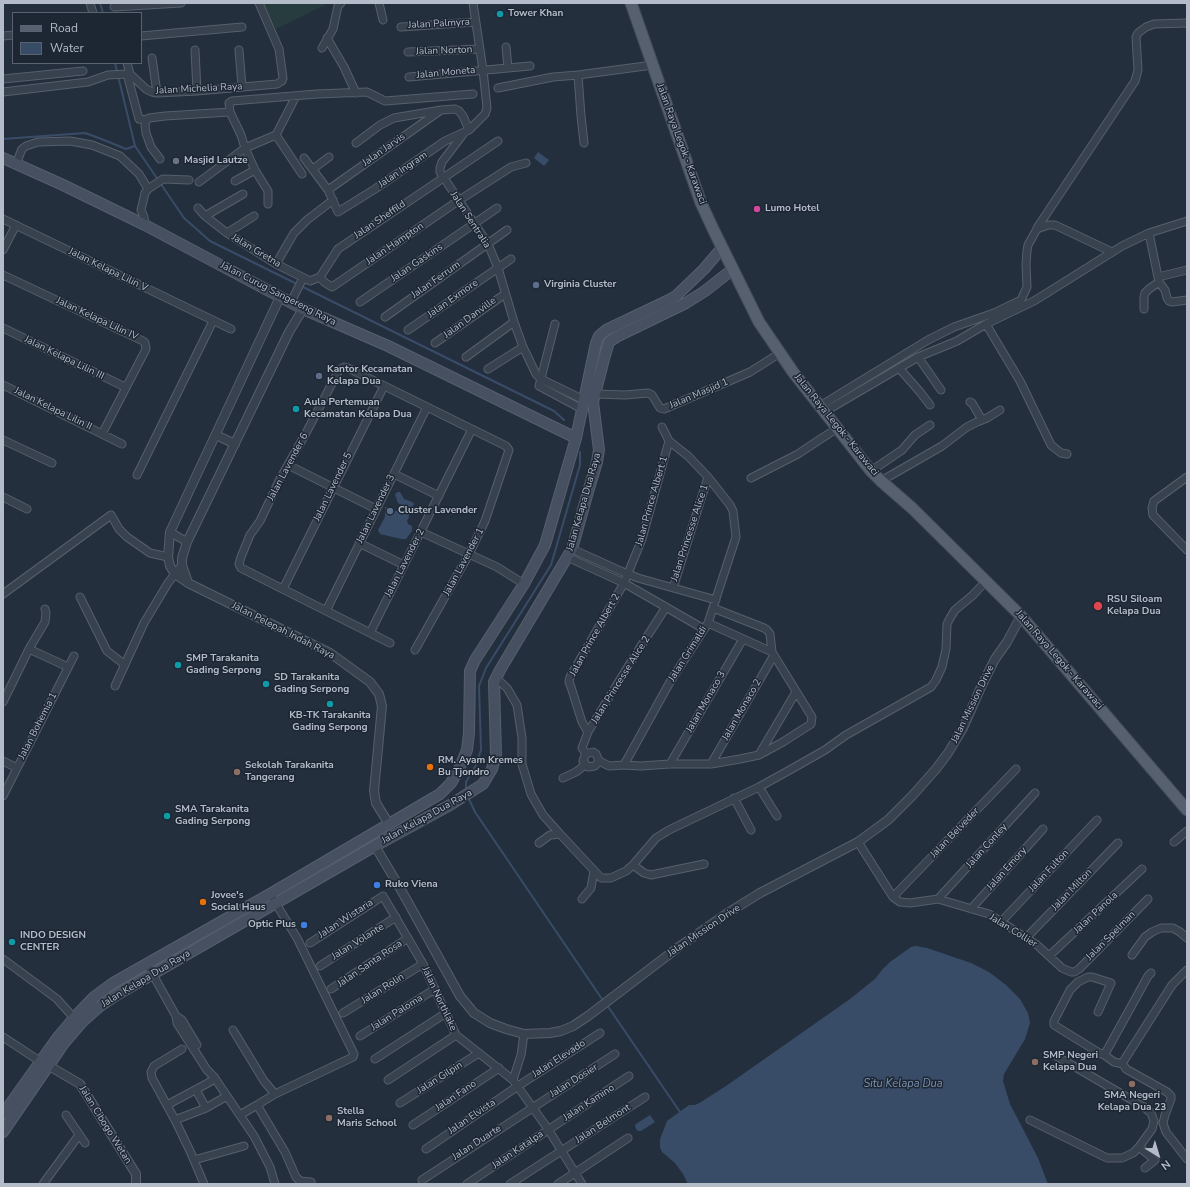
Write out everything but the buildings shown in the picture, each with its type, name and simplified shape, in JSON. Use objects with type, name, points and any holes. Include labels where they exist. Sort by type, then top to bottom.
[{"type":"main road","name":"Jalan Raya Legok - Karawaci","points":[[631,3],[701,203],[759,322],[793,372],[871,471],[912,508],[1021,616],[1187,810]]},
{"type":"main road","name":"Jalan Curug Sangereng Raya","points":[[3,160],[63,184],[145,225],[280,297],[292,300],[303,309],[388,346],[576,438]]},
{"type":"main road","points":[[722,248],[681,292],[669,300],[606,330],[601,334],[609,342],[618,336],[686,303],[705,291],[733,269]]},
{"type":"main road","points":[[681,292],[686,303]]},
{"type":"main road","name":"Jalan Kelapa Dua Raya","points":[[3,1132],[45,1064],[58,1037],[94,997],[113,983],[270,894],[440,794],[451,783],[467,750],[469,733],[470,672],[475,660],[524,584],[545,545],[576,438],[596,343],[601,334]]},
{"type":"main road","name":"Jalan Kelapa Dua Raya","points":[[3,1114],[82,1022],[100,1006],[152,974],[375,846],[448,806],[482,784],[492,769],[496,755],[494,682],[570,553],[599,453],[593,402],[609,342]]},
{"type":"main road","points":[[440,794],[448,806]]},
{"type":"street","points":[[114,8],[181,3]]},
{"type":"street","name":"Jalan Michelia Raya","points":[[128,74],[146,89],[157,93],[277,84],[282,81],[283,78],[279,49],[259,3]]},
{"type":"street","points":[[322,48],[333,28],[338,6],[341,3]]},
{"type":"street","points":[[379,3],[382,20]]},
{"type":"street","points":[[443,178],[439,170],[442,162],[467,131],[485,114],[487,108],[473,3]]},
{"type":"street","name":"Jalan Palmyra","points":[[401,27],[476,22]]},
{"type":"street","points":[[822,409],[928,340],[954,327],[994,313],[1021,300],[1027,287],[1026,264],[1028,245],[1037,229],[1135,81],[1138,70],[1136,37],[1138,33],[1146,27],[1154,24],[1187,23]]},
{"type":"street","points":[[142,36],[242,27]]},
{"type":"street","points":[[327,38],[344,67],[356,93]]},
{"type":"street","points":[[506,47],[508,68]]},
{"type":"street","name":"Jalan Norton","points":[[408,52],[480,49]]},
{"type":"street","points":[[195,50],[197,91]]},
{"type":"street","points":[[239,50],[242,86]]},
{"type":"street","points":[[152,58],[157,93]]},
{"type":"street","points":[[127,64],[128,74],[139,119],[147,120],[149,118],[164,116],[230,112]]},
{"type":"street","points":[[498,88],[553,77],[653,65]]},
{"type":"street","name":"Jalan Moneta","points":[[409,76],[483,74],[508,68],[530,66]]},
{"type":"street","points":[[3,79],[83,71]]},
{"type":"street","points":[[3,92],[88,82],[108,75],[128,74]]},
{"type":"street","points":[[578,75],[580,116],[584,143]]},
{"type":"street","points":[[268,204],[268,191],[255,170],[230,112],[229,103],[232,101],[368,92],[385,101],[473,94]]},
{"type":"street","points":[[199,182],[245,148],[276,135],[296,96]]},
{"type":"street","points":[[356,143],[380,125],[394,118],[441,110],[455,109],[459,111],[463,116],[467,131]]},
{"type":"street","name":"Jalan Jarvis","points":[[328,190],[441,110]]},
{"type":"street","points":[[147,120],[145,125],[146,133],[151,147],[160,159]]},
{"type":"street","name":"Jalan Ingram","points":[[333,200],[338,212],[375,189],[445,141],[467,131]]},
{"type":"street","points":[[276,135],[302,174]]},
{"type":"street","points":[[16,164],[22,149],[26,146],[38,142],[70,141],[92,145],[120,156],[150,187]]},
{"type":"street","name":"Jalan Sheffild","points":[[320,277],[338,249],[498,141]]},
{"type":"street","points":[[312,169],[329,157]]},
{"type":"street","points":[[276,264],[294,233],[307,220],[333,200],[328,190],[304,158]]},
{"type":"street","name":"Jalan Hampton","points":[[320,277],[324,282],[332,287],[458,201],[511,167],[526,164]]},
{"type":"street","points":[[235,181],[255,170]]},
{"type":"street","name":"Jalan Sentralia","points":[[443,178],[488,244],[498,268],[523,347],[536,374],[541,379],[539,386],[583,404]]},
{"type":"street","points":[[145,225],[144,216],[141,210],[145,193],[150,187],[163,179],[189,180]]},
{"type":"street","points":[[205,216],[242,194]]},
{"type":"street","name":"Jalan Gretna","points":[[198,208],[205,216],[227,233],[302,281]]},
{"type":"street","name":"Jalan Gaskins","points":[[360,302],[497,208]]},
{"type":"street","points":[[227,233],[254,216]]},
{"type":"street","name":"Jalan Kelapa Lilin V","points":[[3,219],[231,330]]},
{"type":"street","points":[[822,409],[918,357],[957,341],[986,324],[1034,301],[1112,252],[1149,233],[1187,221]]},
{"type":"street","points":[[3,250],[16,225]]},
{"type":"street","points":[[1037,229],[1048,225],[1056,225],[1112,252]]},
{"type":"street","name":"Jalan Ferrum","points":[[385,316],[507,230]]},
{"type":"street","points":[[1149,233],[1158,280],[1165,290],[1167,298],[1172,302],[1187,300]]},
{"type":"street","name":"Jalan Exmore","points":[[408,330],[511,259]]},
{"type":"street","points":[[1144,308],[1145,293],[1158,280],[1187,270]]},
{"type":"street","name":"Jalan Kelapa Lilin IV","points":[[3,275],[143,341],[146,349],[125,387]]},
{"type":"street","points":[[292,300],[302,281],[310,281],[320,277]]},
{"type":"street","name":"Jalan Danville","points":[[436,343],[505,294]]},
{"type":"street","points":[[175,574],[170,566],[168,557],[170,532],[280,297]]},
{"type":"street","points":[[188,583],[182,565],[182,558],[188,542],[290,332],[303,309]]},
{"type":"street","points":[[137,475],[213,321]]},
{"type":"street","points":[[466,357],[514,322]]},
{"type":"street","points":[[541,379],[555,324]]},
{"type":"street","points":[[986,324],[1020,381],[1051,445],[1061,453],[1067,454]]},
{"type":"street","name":"Jalan Kelapa Lilin III","points":[[3,328],[125,387]]},
{"type":"street","points":[[488,369],[523,347]]},
{"type":"street","name":"Jalan Masjid 1","points":[[595,394],[625,395],[647,393],[652,395],[660,408],[664,409],[750,372],[780,353]]},
{"type":"street","points":[[918,357],[942,390]]},
{"type":"street","name":"Jalan Lavender 6","points":[[283,589],[241,568],[239,564],[250,535],[260,521],[280,479],[339,370],[348,368],[384,386]]},
{"type":"street","points":[[899,368],[930,405]]},
{"type":"street","name":"Jalan Kelapa Lilin II","points":[[3,385],[122,444]]},
{"type":"street","points":[[384,386],[472,429]]},
{"type":"street","name":"Jalan Lavender 5","points":[[283,589],[384,386]]},
{"type":"street","name":"Jalan Kelapa Lilin II","points":[[102,434],[125,387]]},
{"type":"street","points":[[970,402],[982,420]]},
{"type":"street","name":"Jalan Lavender 3","points":[[326,611],[427,407]]},
{"type":"street","points":[[881,481],[932,453],[967,427],[1000,410]]},
{"type":"street","points":[[751,478],[798,454],[833,431],[834,425]]},
{"type":"street","points":[[871,471],[902,450],[914,435],[930,425]]},
{"type":"street","points":[[662,427],[669,441],[688,456],[708,478]]},
{"type":"street","name":"Jalan Lavender 1","points":[[415,650],[469,554],[485,521],[509,450],[507,447],[472,429]]},
{"type":"street","name":"Jalan Lavender 2","points":[[370,633],[472,429]]},
{"type":"street","points":[[216,435],[235,444]]},
{"type":"street","points":[[3,440],[52,463]]},
{"type":"street","name":"Jalan Prince Albert 1","points":[[624,583],[642,539],[669,441]]},
{"type":"street","points":[[288,465],[376,509]]},
{"type":"street","points":[[394,474],[439,496]]},
{"type":"street","points":[[1186,547],[1153,515],[1152,508],[1154,501],[1187,477]]},
{"type":"street","name":"Jalan Grimaldi","points":[[624,765],[670,682],[706,626],[736,537],[733,511],[730,505],[708,478]]},
{"type":"street","name":"Jalan Princesse Alice 1","points":[[672,588],[708,478]]},
{"type":"street","points":[[3,496],[27,509]]},
{"type":"street","points":[[3,594],[111,515],[119,529],[127,537],[150,553],[168,557]]},
{"type":"street","points":[[170,532],[188,542]]},
{"type":"street","points":[[421,532],[497,567],[524,584]]},
{"type":"street","points":[[359,544],[404,565]]},
{"type":"street","points":[[570,553],[628,574],[716,600]]},
{"type":"street","points":[[570,553],[578,562],[624,583],[666,607],[706,626],[743,640],[773,654]]},
{"type":"street","points":[[115,686],[144,623],[168,583],[182,565]]},
{"type":"street","name":"Jalan Pelepah Indah Raya","points":[[175,574],[188,583],[330,653],[370,682],[379,694],[382,706],[374,791],[376,802],[389,824]]},
{"type":"street","points":[[496,678],[506,688],[517,705],[522,738],[522,764],[531,794],[542,815],[594,871],[602,878],[611,878],[626,871],[633,865],[656,838],[683,822],[759,787],[825,750],[846,735],[931,687],[942,667],[950,618],[955,610],[973,595],[986,581]]},
{"type":"street","name":"Jalan Prince Albert 2","points":[[588,732],[582,722],[569,682],[570,677],[624,583]]},
{"type":"street","points":[[283,589],[390,643]]},
{"type":"street","points":[[80,597],[107,650],[124,665]]},
{"type":"street","name":"Jalan Princesse Alice 2","points":[[586,754],[582,748],[588,732],[666,607]]},
{"type":"street","points":[[598,761],[609,766],[641,766],[711,764],[740,759],[759,755],[811,724],[812,717],[773,654],[770,634],[764,628],[713,608]]},
{"type":"street","points":[[3,702],[29,649],[45,622],[45,609]]},
{"type":"street","name":"Jalan Mission Drive","points":[[375,846],[460,996],[474,1013],[490,1023],[524,1034],[561,1031],[573,1026],[596,1010],[680,946],[726,914],[767,890],[858,842],[888,820],[912,796],[948,753],[963,728],[995,659],[1007,642],[1021,616]]},
{"type":"street","name":"Jalan Monaco 3","points":[[670,764],[743,640]]},
{"type":"street","points":[[29,649],[68,667]]},
{"type":"street","name":"Jalan Monaco 2","points":[[711,764],[773,654]]},
{"type":"street","name":"Jalan Bohemia 1","points":[[3,796],[74,656]]},
{"type":"street","points":[[759,755],[796,692]]},
{"type":"street","points":[[589,752],[596,754],[598,761],[595,766],[588,767],[585,765],[583,762],[586,754],[589,752]]},
{"type":"street","points":[[3,761],[17,768]]},
{"type":"street","points":[[563,778],[576,772],[585,765]]},
{"type":"street","name":"Jalan Belveder","points":[[893,897],[1016,769]]},
{"type":"street","points":[[759,787],[777,816]]},
{"type":"street","name":"Jalan Conley","points":[[938,899],[1035,793]]},
{"type":"street","points":[[734,798],[751,830]]},
{"type":"street","name":"Jalan Fulton","points":[[1001,922],[1097,820]]},
{"type":"street","name":"Jalan Emory","points":[[971,909],[1043,829]]},
{"type":"street","points":[[1174,842],[1187,831]]},
{"type":"street","points":[[539,843],[550,835],[560,834]]},
{"type":"street","points":[[858,842],[893,897]]},
{"type":"street","name":"Jalan Milton","points":[[1026,938],[1118,843]]},
{"type":"street","points":[[633,865],[644,873],[651,875],[704,864]]},
{"type":"street","name":"Jalan Panola","points":[[1049,956],[1142,869]]},
{"type":"street","points":[[582,899],[591,888],[594,871]]},
{"type":"street","points":[[240,1115],[275,1094],[353,1057],[354,1054],[305,952],[270,894]]},
{"type":"street","name":"Jalan Northlake","points":[[383,896],[423,964],[456,1035],[513,1080],[548,1129],[582,1184]]},
{"type":"street","name":"Jalan Wistaria","points":[[310,943],[383,896]]},
{"type":"street","name":"Jalan Collier","points":[[893,897],[904,903],[938,899],[989,914],[1037,945],[1067,971],[1074,972]]},
{"type":"street","name":"Jalan Spelman","points":[[1074,972],[1079,969],[1148,899]]},
{"type":"street","name":"Jalan Volante","points":[[320,966],[396,917]]},
{"type":"street","points":[[1132,955],[1145,937],[1161,928],[1173,928],[1187,938]]},
{"type":"street","name":"Jalan Santa Rosa","points":[[331,989],[408,938]]},
{"type":"street","points":[[3,959],[57,999],[74,1018]]},
{"type":"street","points":[[147,964],[176,1016],[177,1023],[207,1070],[214,1077],[254,1136],[270,1167],[273,1183]]},
{"type":"street","name":"Jalan Rolin","points":[[343,1013],[423,964]]},
{"type":"street","points":[[1123,1064],[1172,985],[1187,970]]},
{"type":"street","points":[[1103,1054],[1106,1052],[1145,981],[1151,973]]},
{"type":"street","points":[[1098,1012],[1111,983],[1088,977],[1078,982],[1070,990],[1054,1021],[1054,1025],[1114,1062],[1123,1064],[1126,1069],[1167,1092],[1171,1096],[1163,1123],[1166,1132],[1187,1159]]},
{"type":"street","name":"Jalan Paloma","points":[[360,1036],[435,989]]},
{"type":"street","points":[[375,1059],[446,1013]]},
{"type":"street","points":[[233,1030],[264,1081],[275,1094]]},
{"type":"street","name":"Jalan Elevado","points":[[518,1086],[600,1033]]},
{"type":"street","points":[[513,1080],[521,1055],[524,1034]]},
{"type":"street","points":[[388,1080],[456,1035]]},
{"type":"street","points":[[3,1037],[45,1064]]},
{"type":"street","points":[[182,1048],[154,1066],[151,1072],[152,1078],[175,1120],[204,1184]]},
{"type":"street","name":"Jalan Gilpin","points":[[400,1103],[479,1053]]},
{"type":"street","name":"Jalan Dosier","points":[[533,1107],[616,1054]]},
{"type":"street","points":[[1030,1120],[1107,1158],[1122,1158],[1133,1153],[1152,1130],[1154,1122],[1151,1113],[1144,1107],[1058,1057]]},
{"type":"street","name":"Jalan Cibogo Wetan","points":[[45,1064],[80,1084],[136,1174],[136,1184]]},
{"type":"street","name":"Jalan Fano","points":[[413,1125],[499,1068]]},
{"type":"street","name":"Jalan Kamino","points":[[548,1129],[630,1076]]},
{"type":"street","points":[[167,1105],[196,1090],[214,1077]]},
{"type":"street","name":"Jalan Elvista","points":[[426,1149],[518,1086]]},
{"type":"street","points":[[196,1090],[206,1108]]},
{"type":"street","points":[[175,1120],[206,1108],[227,1096]]},
{"type":"street","name":"Jalan Belmont","points":[[510,1184],[645,1097]]},
{"type":"street","points":[[258,1105],[285,1152],[296,1177],[300,1181],[311,1182]]},
{"type":"street","name":"Jalan Duarte","points":[[422,1180],[533,1107]]},
{"type":"street","points":[[66,1115],[85,1143]]},
{"type":"street","points":[[1154,1122],[1163,1123]]},
{"type":"street","name":"Jalan Katalpa","points":[[467,1184],[548,1129]]},
{"type":"street","points":[[43,1184],[79,1135]]},
{"type":"street","points":[[558,1184],[628,1138]]},
{"type":"street","points":[[194,1160],[244,1146]]},
{"type":"street","points":[[1139,1146],[1155,1160],[1145,1168]]},
{"type":"green space","points":[[263,3],[324,3],[325,5],[276,29]]},
{"type":"water","points":[[538,152],[549,160],[544,166],[534,158]]},
{"type":"water","points":[[400,492],[404,499],[414,504],[412,508],[405,507],[398,503],[395,495]]},
{"type":"water","points":[[385,507],[391,508],[395,511],[409,513],[407,521],[408,524],[412,526],[412,531],[406,539],[380,534],[378,530],[385,517]]},
{"type":"water","name":"Situ Kelapa Dua","points":[[916,946],[927,948],[971,963],[989,972],[1006,985],[1020,999],[1028,1013],[1030,1023],[1025,1039],[1004,1074],[1003,1081],[1010,1104],[1038,1158],[1048,1184],[688,1184],[675,1163],[662,1152],[660,1147],[660,1139],[667,1121],[689,1105],[695,1105],[701,1102],[726,1086],[850,999],[875,979],[890,962],[911,947]]},
{"type":"water","points":[[650,1115],[655,1122],[641,1131],[638,1131],[635,1126],[636,1124]]},
{"type":"waterway","points":[[100,3],[103,12]]},
{"type":"waterway","points":[[115,64],[135,146],[184,218],[210,241],[297,284]]},
{"type":"waterway","points":[[3,139],[85,133],[126,149],[135,146]]},
{"type":"waterway","points":[[301,286],[554,411],[564,420]]},
{"type":"waterway","points":[[466,791],[466,782],[476,765],[481,750],[479,686],[486,668],[551,565],[580,465],[580,452]]},
{"type":"waterway","points":[[468,797],[475,812],[604,1002]]},
{"type":"waterway","points":[[607,1005],[680,1112]]},
{"type":"place","name":"Tower Khan","points":[[500,14]]},
{"type":"place","name":"Masjid Lautze","points":[[176,161]]},
{"type":"place","name":"Lumo Hotel","points":[[757,209]]},
{"type":"place","name":"Virginia Cluster","points":[[536,285]]},
{"type":"place","name":"Kantor Kecamatan Kelapa Dua","points":[[319,376]]},
{"type":"place","name":"Aula Pertemuan Kecamatan Kelapa Dua","points":[[296,409]]},
{"type":"place","name":"Cluster Lavender","points":[[390,511]]},
{"type":"place","name":"RSU Siloam Kelapa Dua","points":[[1098,606]]},
{"type":"place","name":"SMP Tarakanita Gading Serpong","points":[[178,665]]},
{"type":"place","name":"SD Tarakanita Gading Serpong","points":[[266,684]]},
{"type":"place","name":"KB-TK Tarakanita Gading Serpong","points":[[330,704]]},
{"type":"place","name":"RM. Ayam Kremes Bu Tjondro","points":[[430,767]]},
{"type":"place","name":"Sekolah Tarakanita Tangerang","points":[[237,772]]},
{"type":"place","name":"SMA Tarakanita Gading Serpong","points":[[167,816]]},
{"type":"place","name":"Ruko Viena","points":[[377,885]]},
{"type":"place","name":"Jovee's Social Haus","points":[[203,902]]},
{"type":"place","name":"Optic Plus","points":[[304,925]]},
{"type":"place","name":"INDO DESIGN CENTER","points":[[12,942]]},
{"type":"place","name":"SMP Negeri Kelapa Dua","points":[[1035,1062]]},
{"type":"place","name":"SMA Negeri Kelapa Dua 23","points":[[1132,1084]]},
{"type":"place","name":"Stella Maris School","points":[[329,1118]]}]
